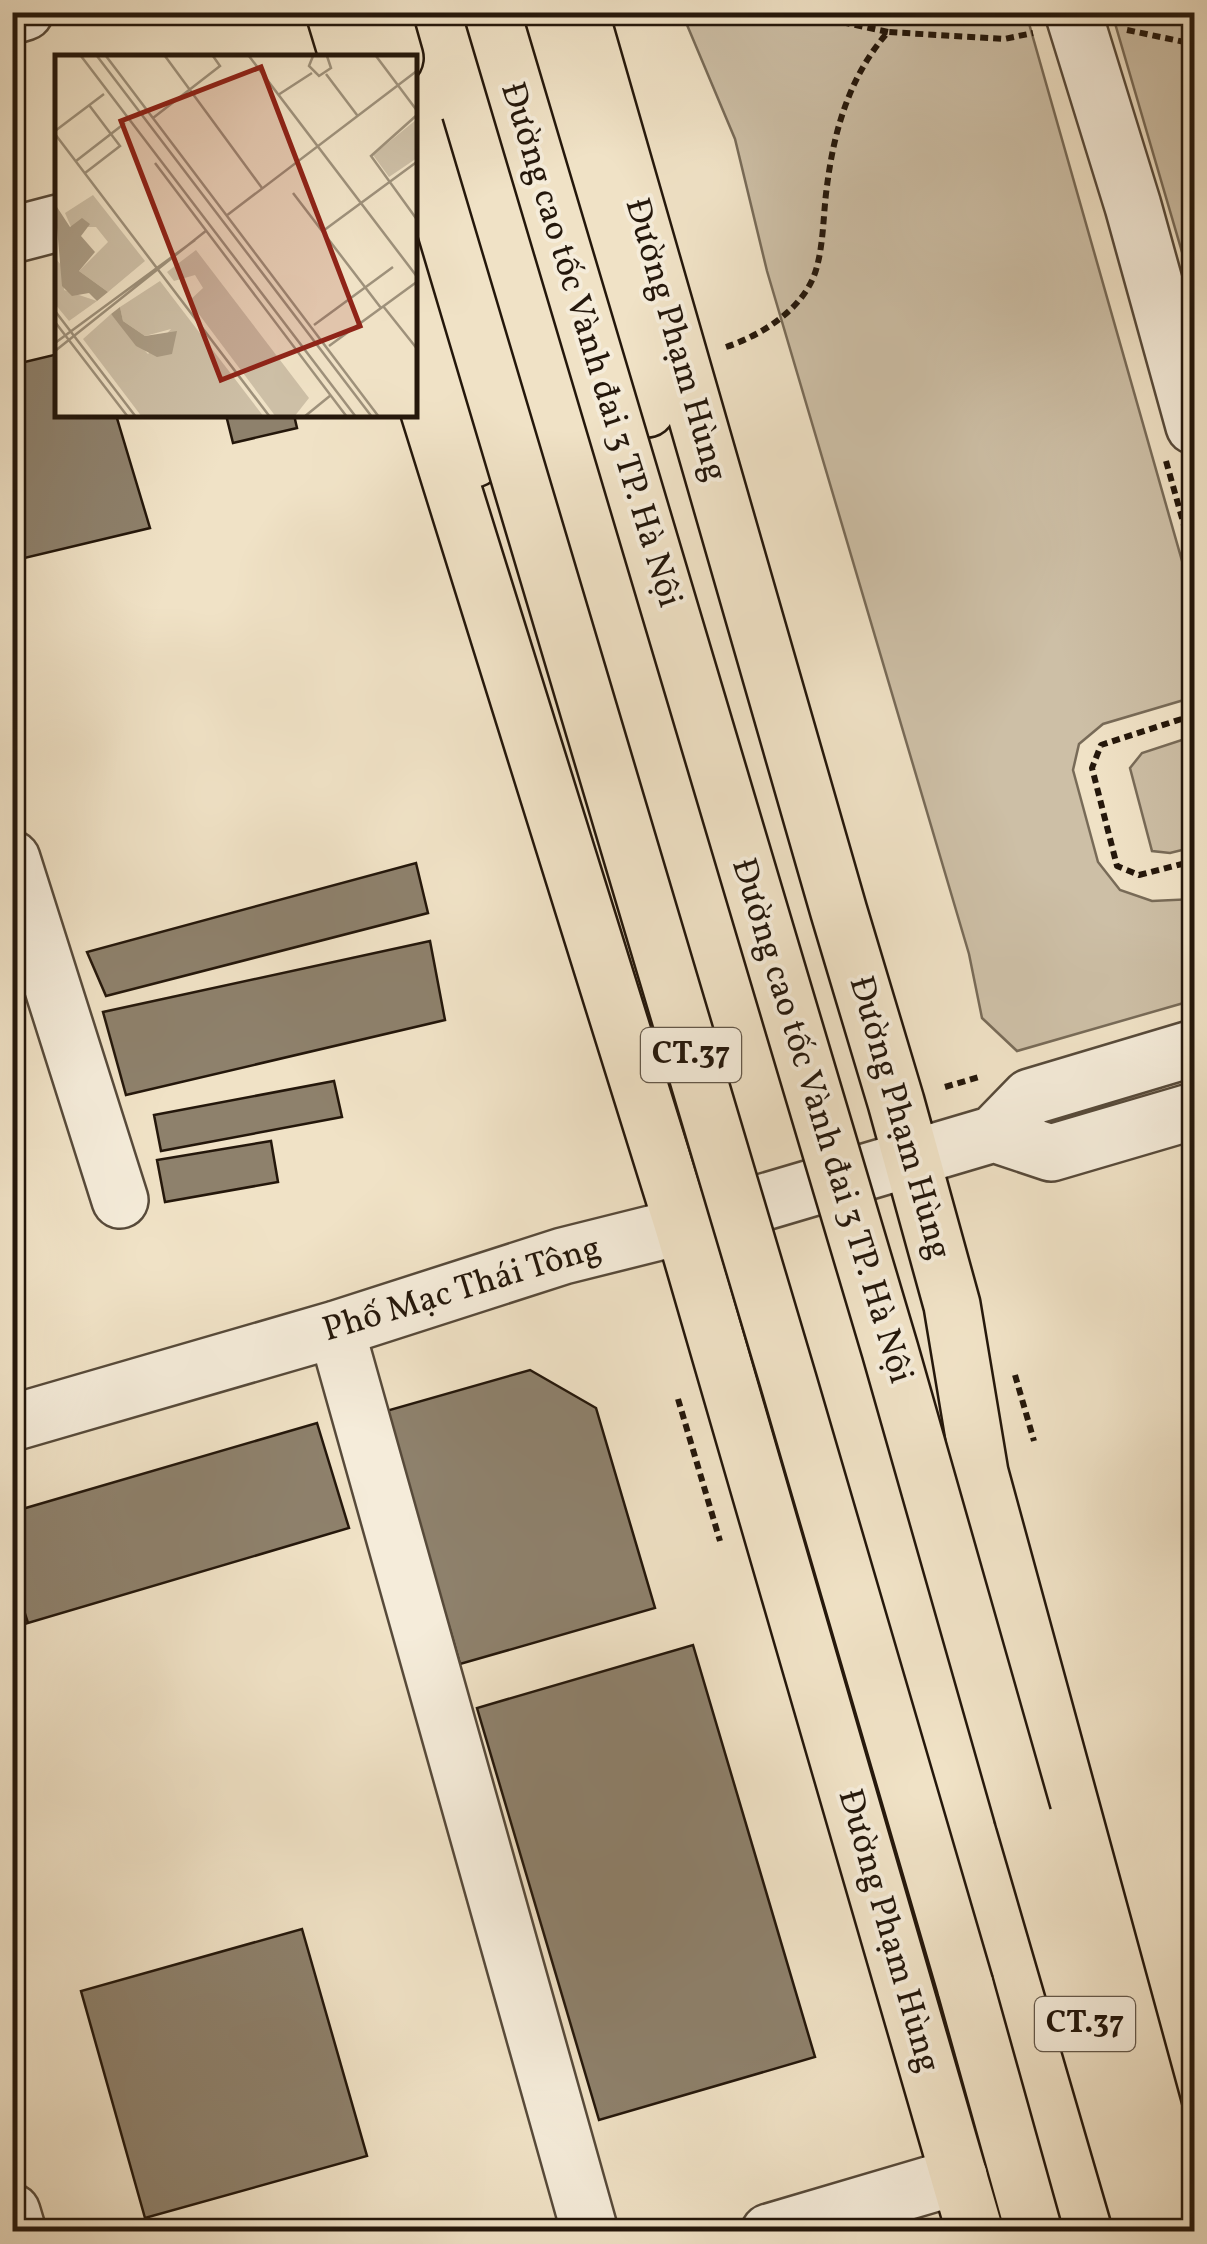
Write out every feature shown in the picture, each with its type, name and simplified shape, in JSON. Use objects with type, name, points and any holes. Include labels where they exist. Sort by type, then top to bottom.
[{"type":"main road","points":[[311,12],[322,55]]},
{"type":"main road","points":[[334,12],[347,55]]},
{"type":"main road","points":[[382,12],[394,55]]},
{"type":"main road","name":"Đường cao tốc Vành đai 3 TP. Hà Nội","points":[[492,12],[884,1332],[1023,1816],[1177,2224]]},
{"type":"main road","points":[[528,12],[843,1068],[914,1344],[1023,1816]]},
{"type":"main road","name":"Đường Phạm Hùng","points":[[580,12],[952,1305],[980,1472],[1177,2224]]},
{"type":"main road","name":"CT.37","points":[[418,137],[788,1380],[1034,2232]]},
{"type":"main road","points":[[418,281],[882,1828],[965,1985]]},
{"type":"main road","name":"Đường Phạm Hùng","points":[[418,377],[683,1226],[975,2232]]},
{"type":"street","points":[[12,16],[25,12]]},
{"type":"street","points":[[1059,22],[1133,206],[1194,426]]},
{"type":"street","points":[[12,235],[55,224]]},
{"type":"street","points":[[12,859],[120,1200]]},
{"type":"street","points":[[1194,1048],[1030,1097],[994,1134],[1051,1154],[1194,1111]]},
{"type":"street","name":"Phố Mạc Thái Tông","points":[[12,1423],[336,1329],[563,1256],[683,1226],[994,1134]]},
{"type":"street","points":[[336,1329],[590,2232]]},
{"type":"street","points":[[769,2232],[959,2176]]},
{"type":"street","points":[[12,2212],[18,2232]]},
{"type":"path","points":[[818,12],[842,22],[888,32],[1004,39],[1059,22]]},
{"type":"path","points":[[726,347],[752,338],[784,314],[804,294],[816,272],[841,113],[875,47],[888,32]]},
{"type":"path","points":[[1194,715],[1102,745],[1092,768],[1117,866],[1139,876],[1194,861]]},
{"type":"path","points":[[1014,1372],[1034,1441]]},
{"type":"path","points":[[678,1400],[720,1541]]},
{"type":"shaded area","points":[[682,13],[1026,13],[1194,603],[1194,697],[1103,724],[1079,744],[1073,770],[1098,862],[1120,890],[1152,901],[1194,899],[1194,1000],[1017,1051],[982,1018],[969,954],[767,271],[735,139]]},
{"type":"shaded area","points":[[1112,13],[1194,13],[1194,293]]},
{"type":"shaded area","points":[[1194,736],[1194,847],[1170,853],[1152,851],[1130,768],[1142,753]]},
{"type":"building","points":[[55,355],[55,418],[117,418],[150,528],[12,561],[12,365]]},
{"type":"building","points":[[227,418],[295,418],[297,428],[233,443]]},
{"type":"building","points":[[416,863],[428,913],[106,996],[87,952]]},
{"type":"building","points":[[430,941],[445,1020],[126,1095],[103,1012]]},
{"type":"building","points":[[334,1081],[342,1117],[161,1151],[154,1115]]},
{"type":"building","points":[[271,1141],[278,1182],[165,1202],[157,1160]]},
{"type":"building","points":[[530,1370],[596,1408],[655,1608],[460,1664],[386,1411]]},
{"type":"building","points":[[317,1423],[349,1528],[28,1623],[12,1574],[12,1512]]},
{"type":"building","points":[[12,1583],[28,1623],[12,1628]]},
{"type":"building","points":[[693,1645],[815,2057],[599,2120],[477,1708]]},
{"type":"building","points":[[302,1929],[367,2156],[145,2218],[81,1991]]}]
